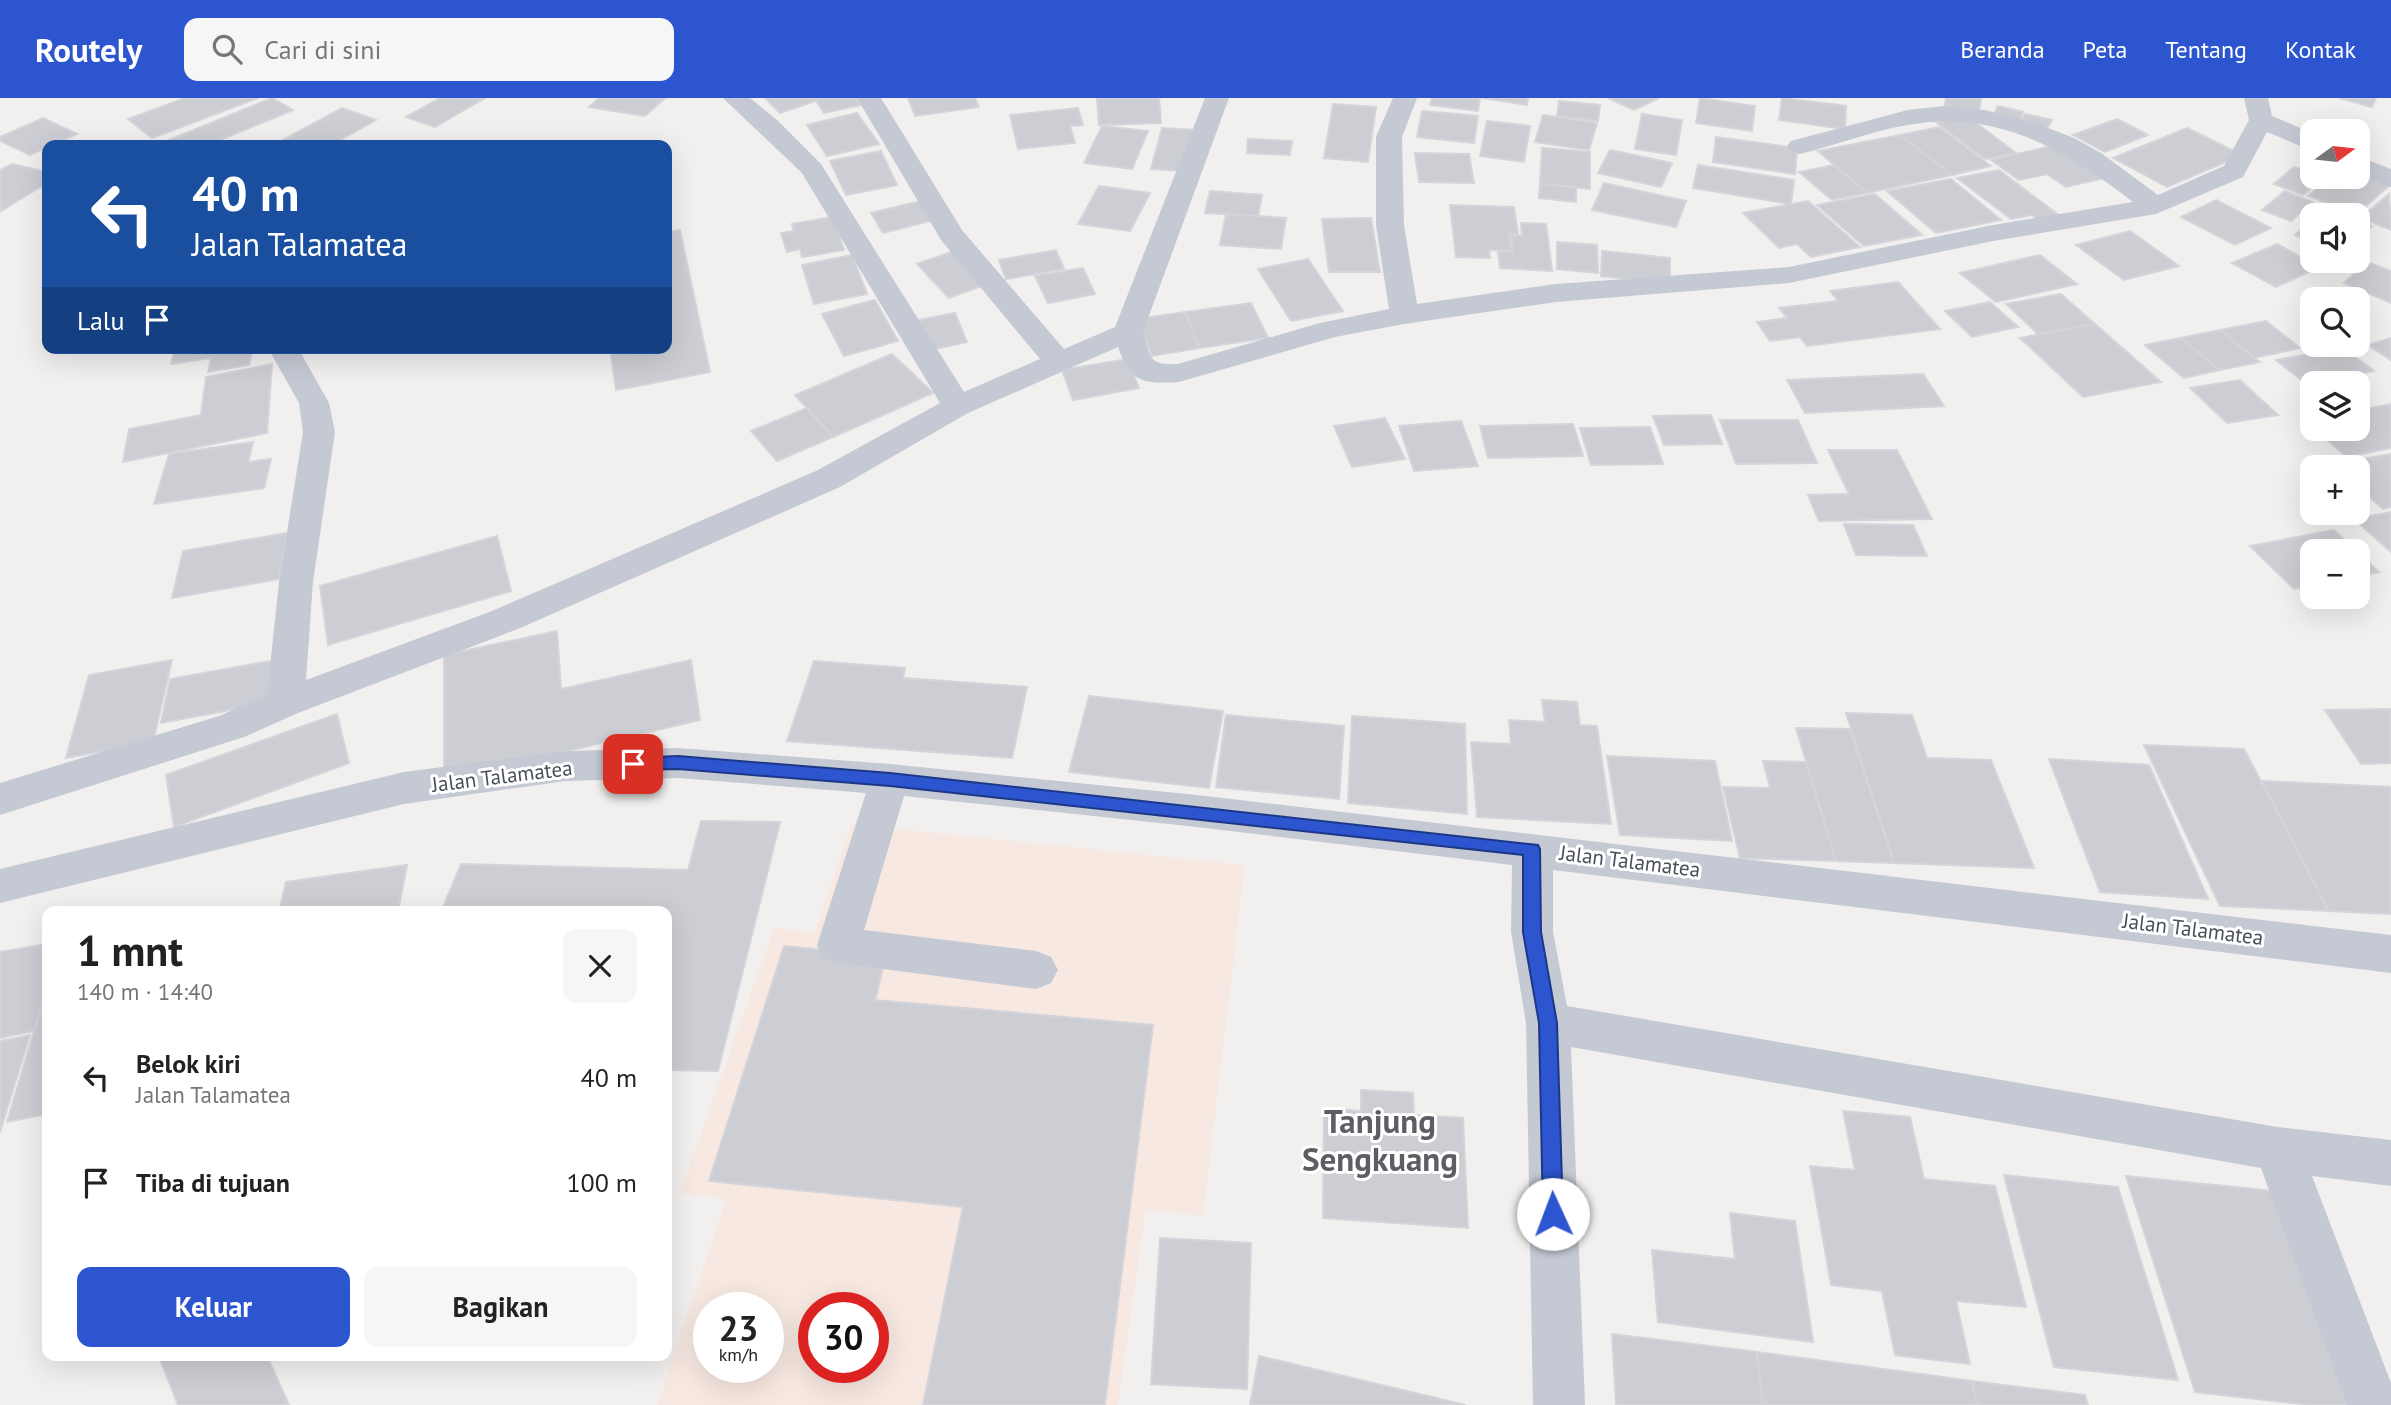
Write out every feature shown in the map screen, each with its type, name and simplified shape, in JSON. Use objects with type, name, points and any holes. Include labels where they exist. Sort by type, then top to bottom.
[{"type":"street","points":[[735,98],[812,169],[957,406]]},
{"type":"street","points":[[869,98],[951,233],[1059,363]]},
{"type":"street","points":[[1217,98],[1128,332],[1140,366],[1146,371],[1163,375],[1196,371],[1329,329],[1404,315],[1556,293],[1789,275],[1993,233],[2156,206],[2234,171],[2259,109],[2300,136]]},
{"type":"street","points":[[1404,315],[1390,225],[1389,137],[1405,98]]},
{"type":"street","points":[[1800,146],[1905,118],[1946,114],[1969,116],[2010,124],[2046,136],[2083,153],[2156,206]]},
{"type":"street","points":[[2370,170],[2391,179]]},
{"type":"street","points":[[0,799],[231,727],[505,620],[828,480],[957,406],[1128,332]]},
{"type":"street","points":[[285,704],[296,582],[319,432],[314,403],[286,354]]},
{"type":"street","name":"Jalan Talamatea","points":[[0,886],[404,788],[565,766],[678,763],[890,779],[1532,849],[2391,954]]},
{"type":"street","points":[[890,779],[838,945],[1035,970]]},
{"type":"street","points":[[1532,849],[1532,932],[1548,1023],[1559,1405]]},
{"type":"street","points":[[1548,1023],[2278,1149],[2391,1163]]},
{"type":"street","points":[[2278,1149],[2373,1405]]},
{"type":"shaded area","points":[[851,824],[1245,865],[1203,1216],[1146,1210],[1118,1405],[657,1405],[693,1298],[693,1383],[784,1383],[784,1292],[695,1292],[726,1199],[680,1193],[774,928],[815,932]]},
{"type":"building","points":[[185,98],[258,98],[152,138],[128,119]]},
{"type":"building","points":[[272,98],[293,110],[220,140],[169,140]]},
{"type":"building","points":[[440,98],[485,98],[435,127],[406,117]]},
{"type":"building","points":[[599,98],[665,98],[645,116],[589,107]]},
{"type":"building","points":[[765,98],[811,98],[815,101],[780,113]]},
{"type":"building","points":[[814,98],[856,98],[861,105],[824,113]]},
{"type":"building","points":[[908,98],[975,98],[979,107],[915,116]]},
{"type":"building","points":[[1097,98],[1159,98],[1161,123],[1099,125]]},
{"type":"building","points":[[1432,98],[1480,98],[1478,111],[1430,105]]},
{"type":"building","points":[[1482,98],[1528,98],[1527,105]]},
{"type":"building","points":[[1608,98],[1659,98],[1634,110]]},
{"type":"building","points":[[1700,98],[1755,106],[1752,131],[1696,123]]},
{"type":"building","points":[[1782,98],[1846,106],[1845,129],[1779,120]]},
{"type":"building","points":[[1946,98],[1981,98],[1979,112],[1945,106]]},
{"type":"building","points":[[2339,98],[2376,98],[2372,107]]},
{"type":"building","points":[[1559,101],[1600,105],[1598,121],[1557,116]]},
{"type":"building","points":[[1333,104],[1376,107],[1368,162],[1324,158]]},
{"type":"building","points":[[1998,106],[2023,112],[2018,124],[1992,118]]},
{"type":"building","points":[[342,108],[376,120],[340,140],[283,140]]},
{"type":"building","points":[[1078,108],[1083,125],[1070,126],[1075,143],[1018,149],[1010,115]]},
{"type":"building","points":[[1422,111],[1478,116],[1474,143],[1417,137]]},
{"type":"building","points":[[857,113],[879,144],[827,156],[807,125]]},
{"type":"building","points":[[1642,114],[1682,120],[1676,155],[1635,149]]},
{"type":"building","points":[[2025,114],[2052,120],[2047,129],[2021,122]]},
{"type":"building","points":[[1543,115],[1597,123],[1589,150],[1535,142]]},
{"type":"building","points":[[1968,117],[2016,153],[1985,159],[1937,123]]},
{"type":"building","points":[[43,118],[77,134],[64,140],[42,140],[42,150],[30,155],[0,141],[0,137]]},
{"type":"building","points":[[2117,119],[2148,135],[2105,152],[2073,135]]},
{"type":"building","points":[[1487,121],[1530,126],[1524,162],[1480,156]]},
{"type":"building","points":[[1102,126],[1148,131],[1132,169],[1084,163]]},
{"type":"building","points":[[1939,127],[1991,166],[1952,175],[1900,135]]},
{"type":"building","points":[[1162,128],[1194,130],[1183,171],[1151,169]]},
{"type":"building","points":[[2187,128],[2242,155],[2167,187],[2113,158]]},
{"type":"building","points":[[1900,135],[1952,175],[1867,193],[1818,151]]},
{"type":"building","points":[[1716,137],[1797,148],[1795,174],[1713,162]]},
{"type":"building","points":[[1248,139],[1292,141],[1290,155],[1247,153]]},
{"type":"building","points":[[2056,145],[2104,178],[2066,187],[2047,174],[2019,180],[1991,160]]},
{"type":"building","points":[[1542,148],[1590,152],[1590,189],[1540,184]]},
{"type":"building","points":[[1610,150],[1672,163],[1661,187],[1598,173]]},
{"type":"building","points":[[881,151],[897,185],[846,195],[830,161]]},
{"type":"building","points":[[1415,153],[1469,154],[1474,183],[1419,182]]},
{"type":"building","points":[[12,164],[42,171],[42,186],[1,211],[0,170]]},
{"type":"building","points":[[1698,165],[1794,180],[1791,204],[1693,188]]},
{"type":"building","points":[[1834,165],[1867,193],[1832,200],[1799,172]]},
{"type":"building","points":[[2294,167],[2300,169],[2300,189],[2310,189],[2303,195],[2274,184]]},
{"type":"building","points":[[1999,170],[2060,216],[2039,220],[2032,215],[2011,219],[1957,178]]},
{"type":"building","points":[[2370,176],[2391,184],[2369,203],[2327,203],[2308,196],[2316,189],[2370,189]]},
{"type":"building","points":[[1951,179],[2001,220],[1936,233],[1887,191]]},
{"type":"building","points":[[1604,183],[1686,201],[1676,227],[1592,210]]},
{"type":"building","points":[[1540,184],[1576,187],[1576,202],[1539,198]]},
{"type":"building","points":[[1099,186],[1150,193],[1130,231],[1078,224]]},
{"type":"building","points":[[1210,191],[1262,195],[1258,216],[1205,213]]},
{"type":"building","points":[[2285,191],[2313,202],[2300,203],[2300,213],[2291,221],[2262,210]]},
{"type":"building","points":[[1875,194],[1922,235],[1864,246],[1817,205]]},
{"type":"building","points":[[2389,194],[2391,230],[2370,222],[2370,210]]},
{"type":"building","points":[[2216,200],[2271,228],[2235,245],[2181,217]]},
{"type":"building","points":[[921,201],[934,220],[883,233],[871,213]]},
{"type":"building","points":[[1808,201],[1860,247],[1811,257],[1797,244],[1779,248],[1743,213]]},
{"type":"building","points":[[1450,205],[1514,207],[1518,234],[1509,234],[1512,251],[1489,250],[1490,258],[1456,257]]},
{"type":"building","points":[[1226,214],[1286,218],[1281,249],[1220,245]]},
{"type":"building","points":[[833,217],[844,250],[802,257],[800,249],[787,252],[781,233],[794,231],[792,224]]},
{"type":"building","points":[[1371,218],[1380,272],[1329,272],[1322,219]]},
{"type":"building","points":[[1521,223],[1546,224],[1552,271],[1500,268],[1498,251],[1513,252],[1511,235],[1522,236]]},
{"type":"building","points":[[680,230],[710,372],[616,390],[611,354],[672,354],[672,231]]},
{"type":"building","points":[[2130,231],[2179,266],[2124,280],[2076,245]]},
{"type":"building","points":[[1557,242],[1597,245],[1598,273],[1557,269]]},
{"type":"building","points":[[2277,244],[2300,256],[2300,273],[2307,273],[2276,287],[2232,263]]},
{"type":"building","points":[[957,250],[989,283],[949,298],[917,264]]},
{"type":"building","points":[[1056,250],[1064,269],[1006,279],[999,260]]},
{"type":"building","points":[[1602,251],[1670,258],[1670,284],[1601,276]]},
{"type":"building","points":[[852,255],[867,294],[814,304],[802,265]]},
{"type":"building","points":[[2040,255],[2077,284],[1996,302],[1960,273]]},
{"type":"building","points":[[1308,259],[1343,311],[1291,321],[1258,269]]},
{"type":"building","points":[[2370,263],[2391,271],[2391,303],[2370,294],[2370,287],[2353,287],[2344,283],[2355,273],[2370,273]]},
{"type":"building","points":[[1083,268],[1095,294],[1048,303],[1035,276]]},
{"type":"building","points":[[1898,282],[1940,329],[1807,346],[1800,337],[1770,341],[1757,322],[1787,318],[1779,308],[1838,301],[1830,291]]},
{"type":"building","points":[[2061,294],[2095,324],[2038,334],[2006,304]]},
{"type":"building","points":[[875,300],[898,341],[844,356],[822,314]]},
{"type":"building","points":[[1990,302],[2018,327],[1972,337],[1945,311]]},
{"type":"building","points":[[1251,303],[1268,338],[1200,348],[1185,312]]},
{"type":"building","points":[[1185,312],[1200,348],[1152,356],[1138,319]]},
{"type":"building","points":[[955,313],[967,342],[930,350],[919,320]]},
{"type":"building","points":[[2266,321],[2300,348],[2254,358],[2220,330]]},
{"type":"building","points":[[2095,324],[2161,382],[2083,397],[2020,338]]},
{"type":"building","points":[[2220,330],[2260,362],[2220,370],[2180,338]]},
{"type":"building","points":[[2180,338],[2220,370],[2184,378],[2145,345]]},
{"type":"building","points":[[2391,338],[2391,360],[2370,346]]},
{"type":"building","points":[[174,354],[252,354],[249,365],[208,372],[211,358],[171,364]]},
{"type":"building","points":[[892,354],[933,393],[833,437],[795,395]]},
{"type":"building","points":[[2300,356],[2356,357],[2374,371],[2300,371],[2300,379],[2276,360]]},
{"type":"building","points":[[1127,359],[1139,388],[1073,400],[1062,370]]},
{"type":"building","points":[[272,364],[267,433],[123,462],[129,429],[201,415],[206,377]]},
{"type":"building","points":[[1923,374],[1944,406],[1805,413],[1787,380]]},
{"type":"building","points":[[2240,380],[2278,415],[2227,423],[2190,388]]},
{"type":"building","points":[[2391,404],[2391,448],[2345,455],[2328,441],[2370,441],[2370,408]]},
{"type":"building","points":[[807,408],[833,437],[777,461],[751,431]]},
{"type":"building","points":[[1711,415],[1722,444],[1664,445],[1653,416]]},
{"type":"building","points":[[1385,418],[1405,459],[1352,467],[1334,426]]},
{"type":"building","points":[[1720,420],[1798,420],[1817,463],[1736,464]]},
{"type":"building","points":[[1461,421],[1478,466],[1414,471],[1399,426]]},
{"type":"building","points":[[1573,424],[1583,456],[1488,458],[1480,426]]},
{"type":"building","points":[[1650,427],[1663,464],[1591,465],[1580,428]]},
{"type":"building","points":[[253,442],[248,462],[271,459],[264,488],[154,504],[169,454]]},
{"type":"building","points":[[1828,450],[1897,450],[1932,519],[1819,521],[1808,495],[1849,494]]},
{"type":"building","points":[[2391,454],[2391,507],[2383,509],[2370,498],[2370,458]]},
{"type":"building","points":[[2391,512],[2391,552],[2361,525],[2370,525],[2370,516]]},
{"type":"building","points":[[1844,524],[1913,525],[1927,556],[1856,555]]},
{"type":"building","points":[[2334,530],[2343,539],[2300,539],[2300,588],[2294,589],[2250,546]]},
{"type":"building","points":[[287,533],[279,579],[172,598],[183,551]]},
{"type":"building","points":[[497,536],[511,591],[328,645],[320,586]]},
{"type":"building","points":[[2370,563],[2379,572],[2370,574]]},
{"type":"building","points":[[557,631],[561,689],[691,660],[700,720],[444,780],[444,655]]},
{"type":"building","points":[[172,660],[153,742],[66,758],[89,675]]},
{"type":"building","points":[[276,660],[268,703],[161,723],[170,679]]},
{"type":"building","points":[[814,661],[905,668],[903,678],[1027,687],[1012,758],[787,741]]},
{"type":"building","points":[[1089,696],[1223,711],[1209,788],[1069,772]]},
{"type":"building","points":[[1542,700],[1577,702],[1580,725],[1597,726],[1611,824],[1477,817],[1471,742],[1511,744],[1509,720],[1545,722]]},
{"type":"building","points":[[2391,709],[2391,763],[2361,764],[2325,710]]},
{"type":"building","points":[[1846,713],[1912,715],[1927,758],[1991,760],[2034,868],[1894,863]]},
{"type":"building","points":[[337,714],[349,763],[174,827],[166,775]]},
{"type":"building","points":[[1226,715],[1344,726],[1339,799],[1216,787]]},
{"type":"building","points":[[1352,716],[1465,724],[1467,814],[1348,803]]},
{"type":"building","points":[[1796,728],[1850,729],[1894,863],[1836,861]]},
{"type":"building","points":[[2144,745],[2244,749],[2329,911],[2220,906]]},
{"type":"building","points":[[1607,756],[1715,761],[1732,841],[1620,835]]},
{"type":"building","points":[[2049,759],[2149,765],[2208,899],[2100,892]]},
{"type":"building","points":[[1763,761],[1806,762],[1836,861],[1740,858],[1723,787],[1770,788]]},
{"type":"building","points":[[2262,781],[2391,787],[2391,914],[2329,911]]},
{"type":"building","points":[[701,821],[780,822],[718,1071],[672,1070],[672,906],[444,906],[461,864],[688,870]]},
{"type":"building","points":[[407,865],[399,906],[280,906],[286,882]]},
{"type":"building","points":[[42,945],[42,1006],[34,1031],[0,1038],[0,952]]},
{"type":"building","points":[[784,946],[886,956],[875,1000],[1153,1025],[1105,1405],[923,1405],[963,1207],[709,1181]]},
{"type":"building","points":[[42,1006],[42,1115],[7,1122]]},
{"type":"building","points":[[30,1035],[0,1132],[0,1041]]},
{"type":"building","points":[[1361,1090],[1413,1093],[1414,1115],[1463,1118],[1468,1228],[1323,1218],[1324,1108],[1361,1111]]},
{"type":"building","points":[[1843,1111],[1910,1117],[1924,1179],[1995,1186],[2026,1307],[1956,1301],[1970,1364],[1895,1355],[1882,1291],[1831,1285],[1810,1166],[1855,1170]]},
{"type":"building","points":[[2004,1175],[2118,1187],[2178,1380],[2054,1367]]},
{"type":"building","points":[[2126,1176],[2274,1191],[2355,1405],[2311,1405],[2195,1392]]},
{"type":"building","points":[[1730,1213],[1795,1221],[1813,1342],[1658,1322],[1652,1250],[1735,1259]]},
{"type":"building","points":[[1160,1238],[1251,1243],[1247,1389],[1151,1384]]},
{"type":"building","points":[[1612,1334],[1757,1352],[1763,1405],[1616,1405]]},
{"type":"building","points":[[1757,1352],[1972,1381],[1977,1405],[1763,1405]]},
{"type":"building","points":[[1259,1356],[1466,1405],[1250,1405]]},
{"type":"building","points":[[161,1361],[269,1361],[289,1405],[178,1405]]},
{"type":"building","points":[[1972,1381],[2085,1395],[2088,1405],[1977,1405]]},
{"type":"district","name":"Tanjung Sengkuang","points":[[1380,1139]]},
{"type":"route","points":[[633,764],[678,763],[890,779],[1532,849],[1532,932],[1548,1023],[1553,1214]]}]
